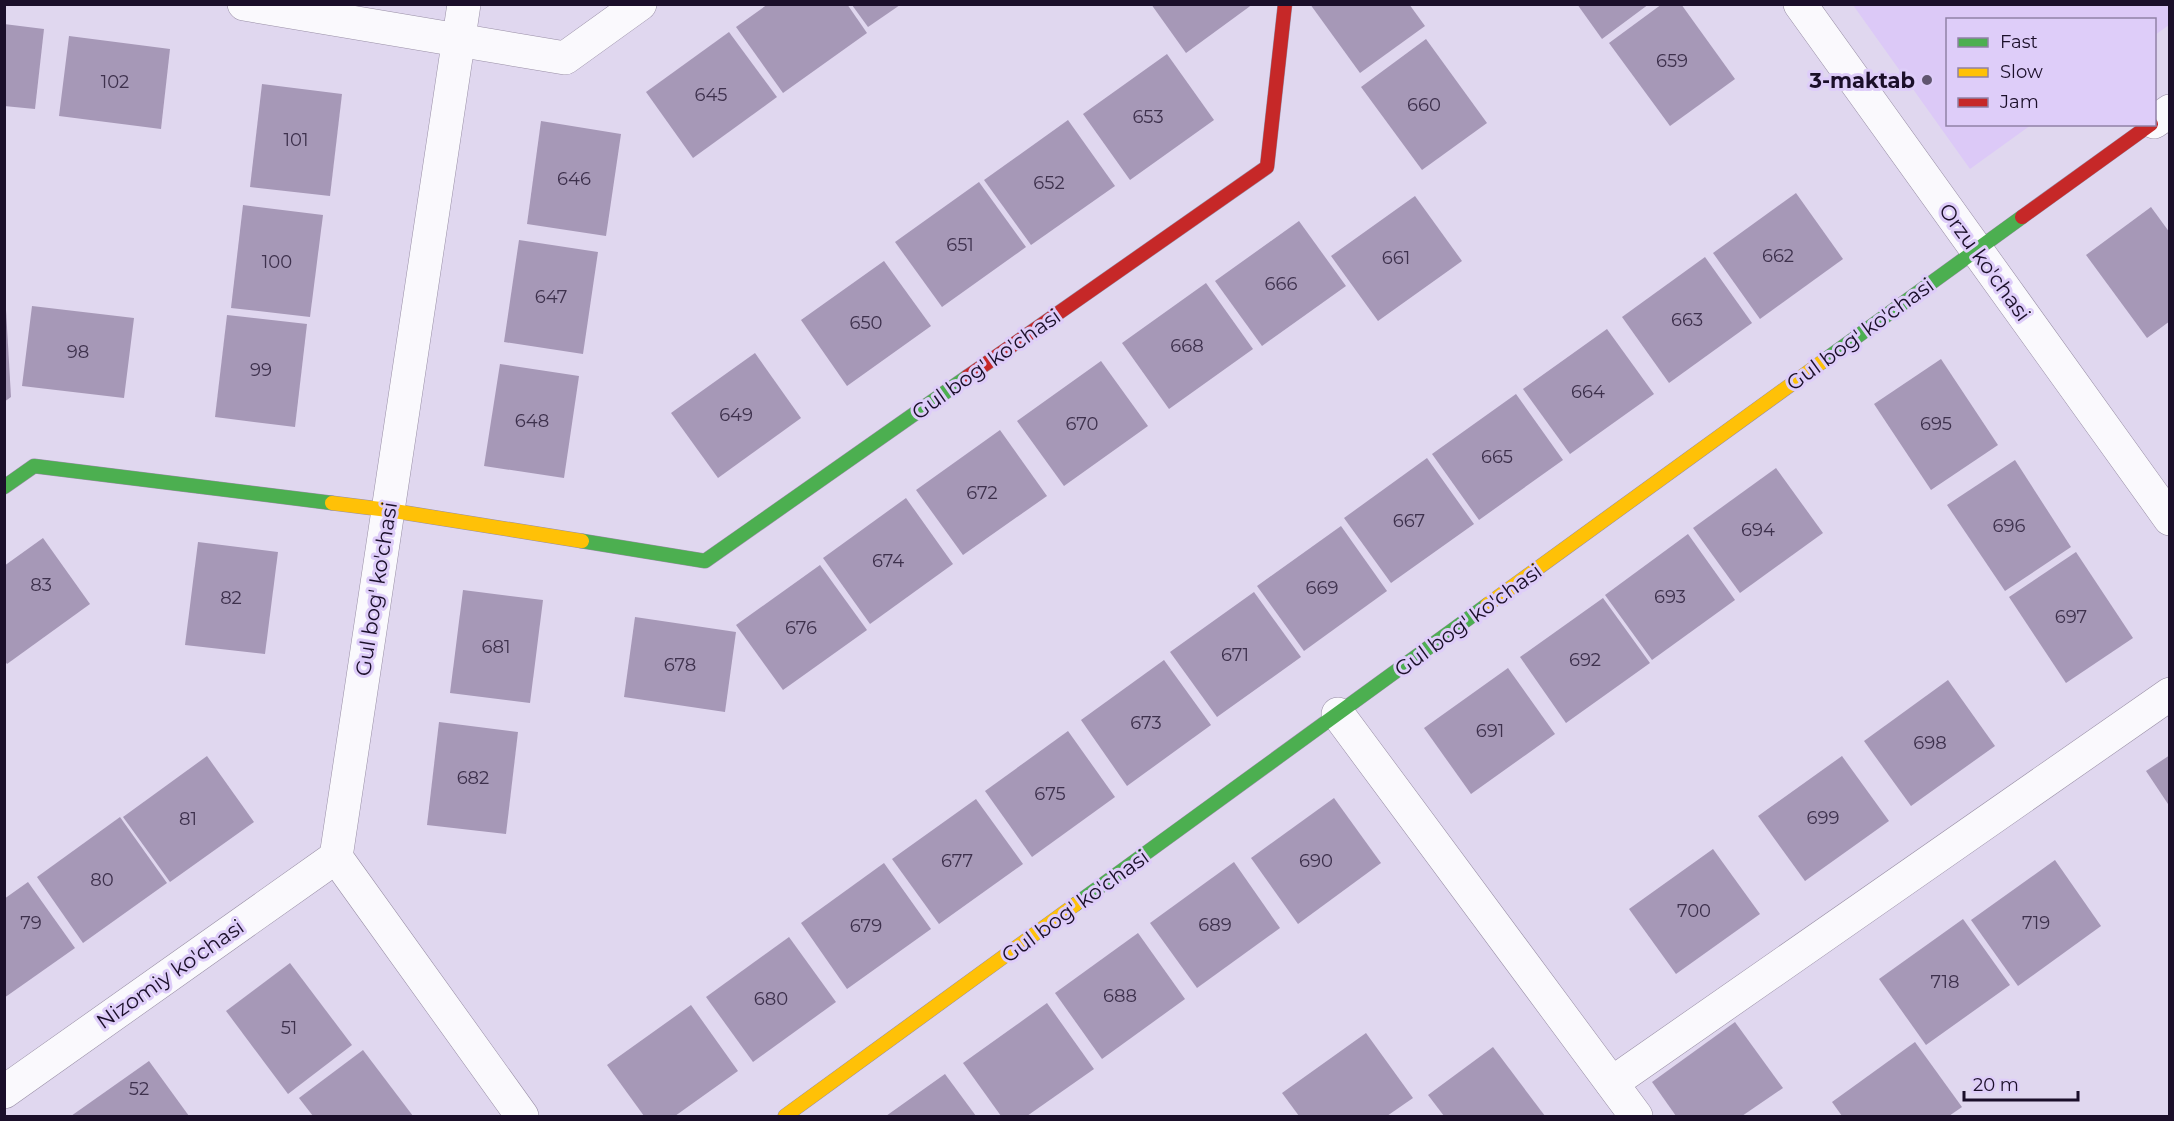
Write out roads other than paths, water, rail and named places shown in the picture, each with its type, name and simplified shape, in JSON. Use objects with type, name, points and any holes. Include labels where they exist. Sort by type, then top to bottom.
[{"type":"street","points":[[244,4],[565,58],[640,4]]},
{"type":"street","name":"Gul bog' ko'chasi","points":[[336,857],[464,4]]},
{"type":"street","name":"Gul bog' ko'chasi","points":[[388,510],[705,561],[1267,167],[1285,4]]},
{"type":"street","name":"Orzu ko'chasi","points":[[1800,4],[2169,519]]},
{"type":"street","name":"Gul bog' ko'chasi","points":[[2156,121],[2169,111]]},
{"type":"street","name":"Gul bog' ko'chasi","points":[[785,1116],[2149,126]]},
{"type":"street","points":[[4,487],[34,466],[388,510]]},
{"type":"street","points":[[1612,1083],[2169,694]]},
{"type":"street","points":[[1338,714],[1636,1116]]},
{"type":"street","points":[[336,857],[522,1116]]},
{"type":"street","name":"Nizomiy ko'chasi","points":[[4,1092],[336,857]]},
{"type":"place","name":"3-maktab","points":[[1927,80]]}]
